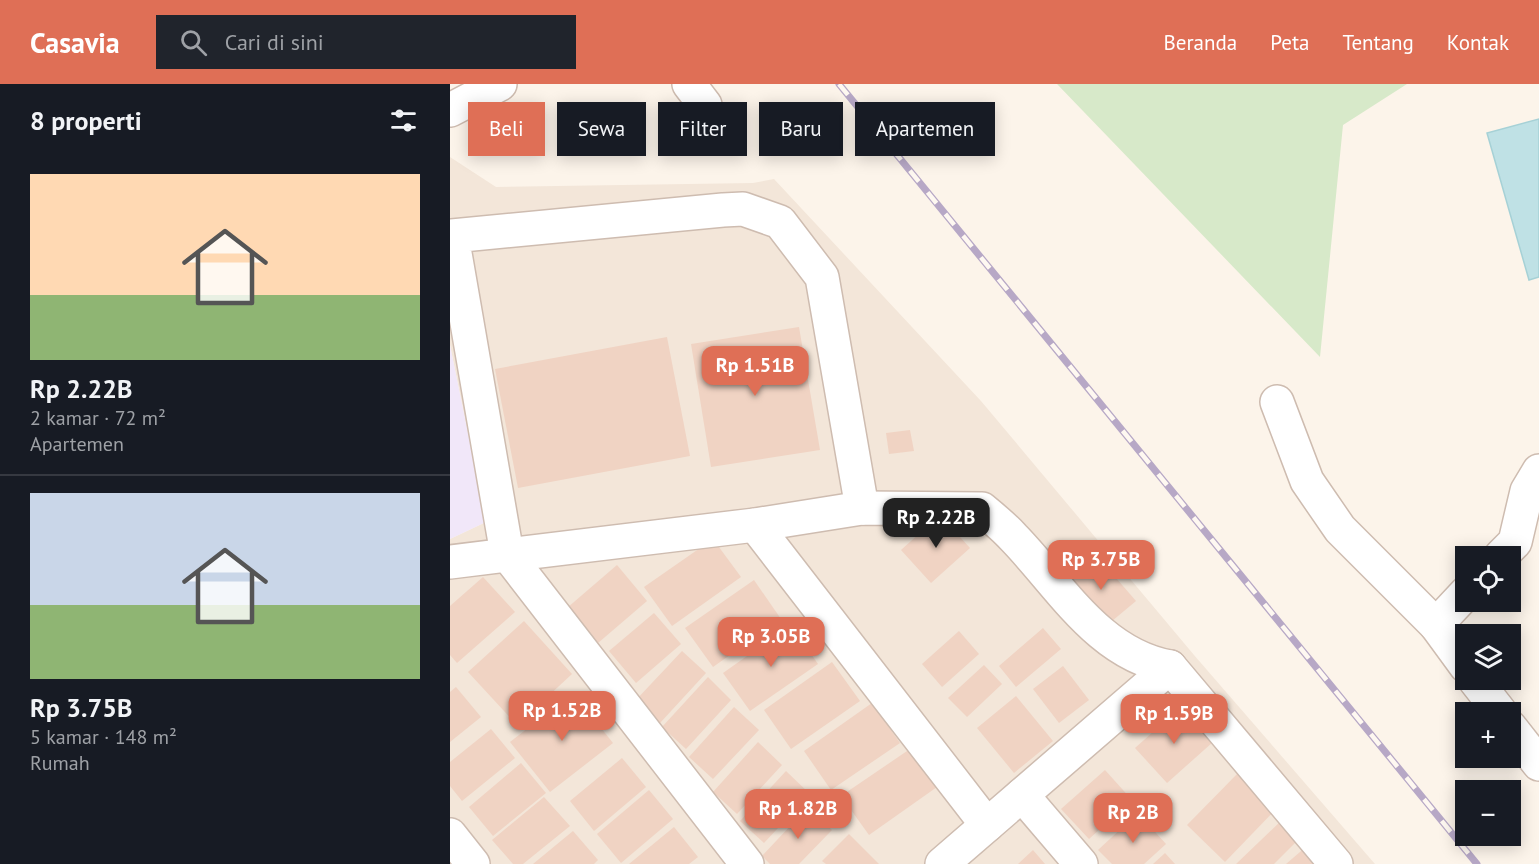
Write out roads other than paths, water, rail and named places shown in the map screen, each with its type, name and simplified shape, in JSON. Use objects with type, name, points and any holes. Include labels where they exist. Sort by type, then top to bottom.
[{"type":"street","points":[[450,110],[497,85]]},
{"type":"street","points":[[747,864],[507,554],[451,236],[733,209],[743,209],[780,222],[822,277],[862,508]]},
{"type":"street","points":[[1277,402],[1307,481],[1340,528],[1436,625],[1455,651]]},
{"type":"street","points":[[1511,546],[1515,542],[1527,491],[1539,471]]},
{"type":"street","points":[[450,562],[755,525],[862,508],[982,509],[1013,537],[1088,621],[1132,655],[1153,664],[1170,667],[1336,864]]},
{"type":"street","points":[[755,525],[987,825]]},
{"type":"street","points":[[1436,625],[1455,605]]},
{"type":"street","points":[[942,864],[1170,667]]},
{"type":"street","points":[[1483,690],[1492,702]]},
{"type":"street","points":[[1521,741],[1539,764]]},
{"type":"street","points":[[1022,795],[1081,864]]},
{"type":"street","points":[[450,835],[473,864]]},
{"type":"water","points":[[1539,119],[1539,277],[1529,280],[1487,133]]},
{"type":"railway","points":[[839,84],[1477,864]]}]
